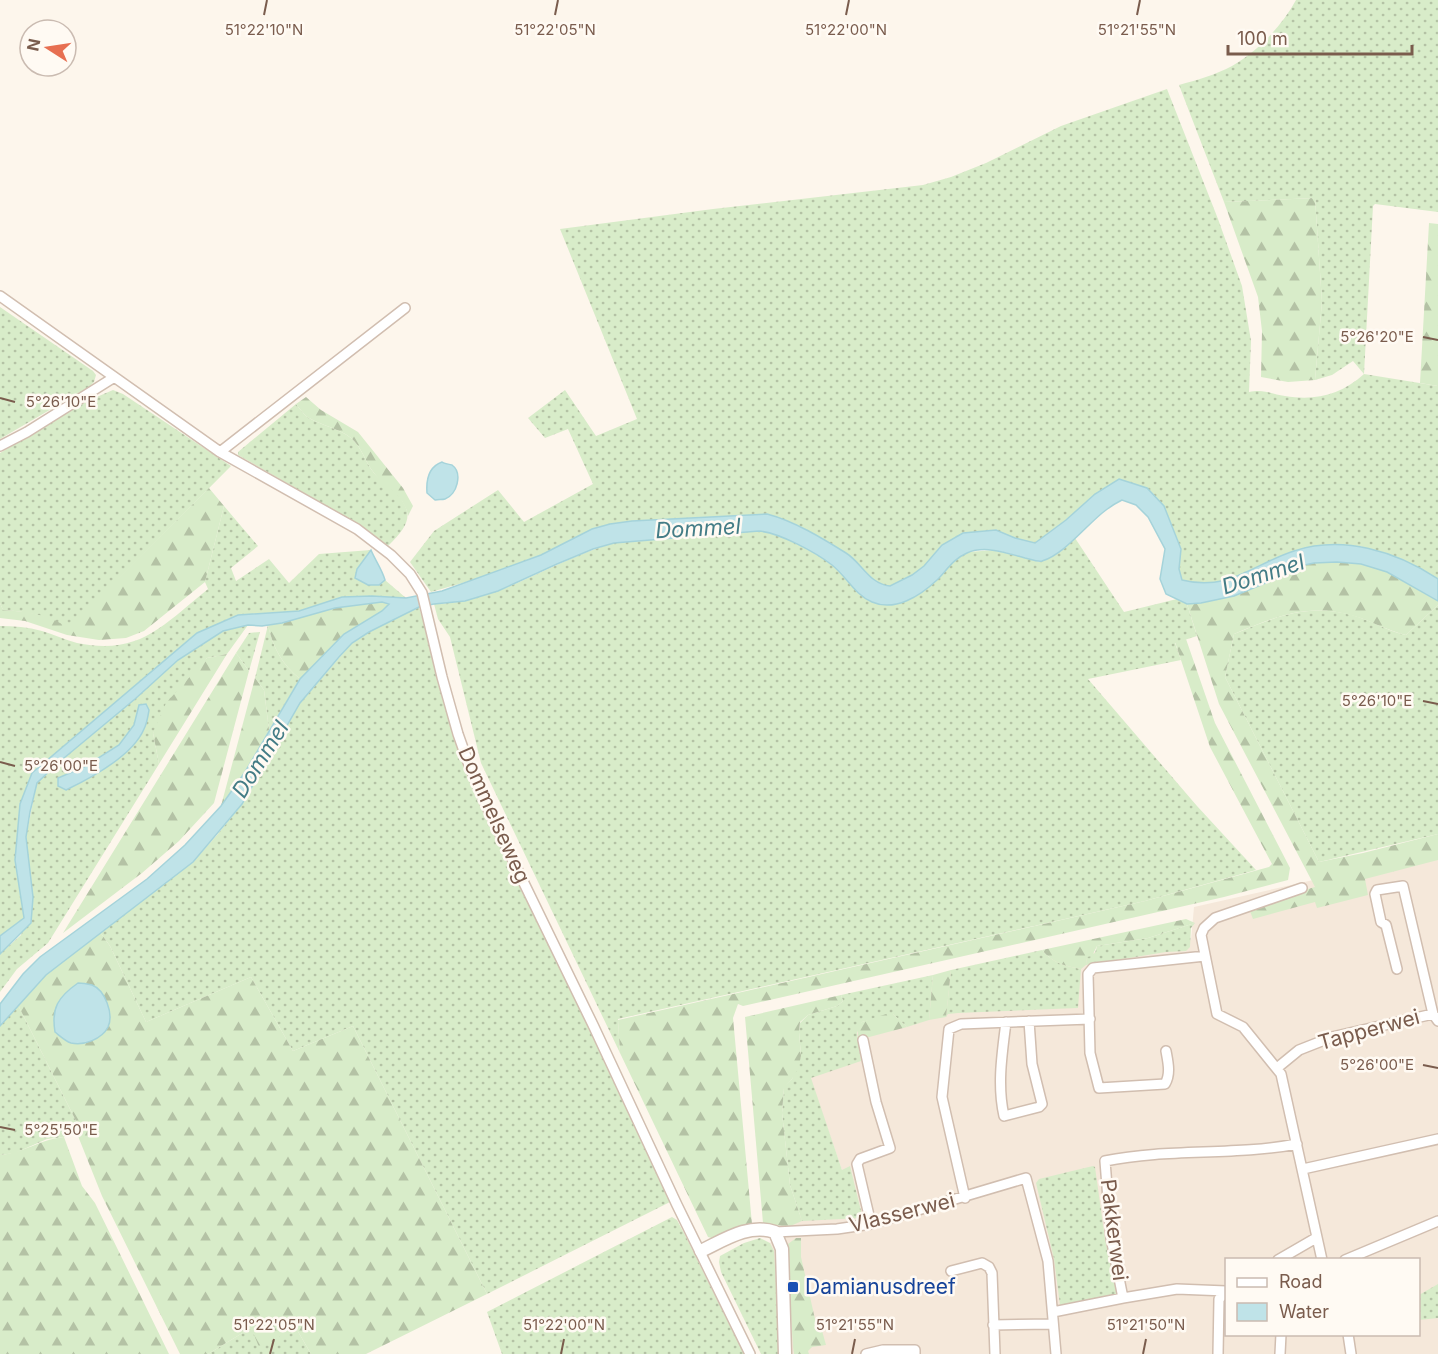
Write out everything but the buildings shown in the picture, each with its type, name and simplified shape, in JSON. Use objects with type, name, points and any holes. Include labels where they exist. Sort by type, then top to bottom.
[{"type":"street","name":"Dommelseweg","points":[[0,296],[220,452],[357,530],[398,561],[410,574],[422,593],[442,677],[459,734],[486,805],[750,1354]]},
{"type":"street","points":[[220,452],[405,308]]},
{"type":"street","points":[[0,446],[27,432],[113,378]]},
{"type":"street","points":[[1397,969],[1386,925],[1381,922],[1375,894],[1377,890],[1403,886],[1435,1017]]},
{"type":"street","points":[[1302,888],[1215,918],[1204,928],[1201,935],[1217,1014],[1243,1027],[1281,1074],[1321,1258]]},
{"type":"street","points":[[1166,1051],[1169,1071],[1165,1084],[1099,1088],[1090,1053],[1088,974],[1093,968],[1205,956]]},
{"type":"street","name":"Tapperwei","points":[[1277,1068],[1299,1050],[1332,1037],[1435,1017]]},
{"type":"street","points":[[965,1197],[942,1097],[949,1029],[961,1024],[1090,1019]]},
{"type":"street","points":[[1006,1022],[999,1083],[1004,1116],[1039,1107],[1042,1104],[1032,1064],[1029,1021]]},
{"type":"street","points":[[863,1040],[876,1102],[890,1148],[860,1159],[857,1164],[871,1224]]},
{"type":"street","points":[[1303,1169],[1438,1139]]},
{"type":"street","name":"Pakkerwei","points":[[1123,1298],[1111,1238],[1105,1161],[1162,1154],[1266,1150],[1297,1144]]},
{"type":"street","name":"Vlasserwei","points":[[775,1232],[837,1229],[871,1224],[1026,1178],[1048,1261],[1053,1312]]},
{"type":"street","points":[[1350,1258],[1438,1221]]},
{"type":"street","points":[[701,1251],[756,1228],[775,1232],[782,1249],[785,1354]]},
{"type":"street","points":[[1281,1258],[1316,1238]]},
{"type":"street","points":[[951,1271],[982,1263],[989,1267],[992,1273],[995,1354]]},
{"type":"street","points":[[1056,1354],[1053,1312],[1177,1289],[1225,1291]]},
{"type":"street","points":[[1218,1354],[1219,1299],[1225,1293]]},
{"type":"street","points":[[993,1325],[1053,1324]]},
{"type":"street","points":[[1280,1354],[1281,1336]]},
{"type":"street","points":[[1348,1336],[1352,1354]]},
{"type":"street","points":[[866,1354],[890,1349],[915,1352]]},
{"type":"shaded area","points":[[1438,852],[1438,1354],[784,1354],[770,1243],[842,1170],[810,1078],[858,1026],[952,970],[1191,940],[1194,907]]},
{"type":"green space","points":[[1296,0],[1438,0],[1438,212],[1375,204],[1373,206],[1364,374],[1353,361],[1332,375],[1315,380],[1322,302],[1315,198],[1224,202],[1179,85],[1219,72],[1242,60],[1268,37],[1284,19]]},
{"type":"green space","points":[[1167,89],[1242,286],[1251,341],[1249,392],[1263,391],[1296,397],[1317,397],[1337,392],[1364,374],[1438,386],[1438,579],[1407,562],[1360,546],[1226,581],[1198,584],[1181,580],[1179,569],[1181,548],[1164,506],[1095,494],[1035,543],[996,530],[942,545],[924,566],[890,586],[871,577],[846,553],[798,525],[767,514],[610,524],[592,529],[541,555],[490,575],[431,592],[410,562],[434,531],[498,490],[524,522],[593,484],[568,429],[545,438],[528,418],[565,390],[596,436],[637,419],[560,229],[923,185],[986,163],[1061,126]]},
{"type":"green space","points":[[1315,198],[1322,302],[1315,380],[1288,382],[1261,377],[1262,331],[1258,297],[1224,202]]},
{"type":"green space","points":[[1429,223],[1438,224],[1438,386],[1420,383]]},
{"type":"green space","points":[[0,307],[96,375],[89,387],[0,439]]},
{"type":"green space","points":[[113,390],[123,394],[231,466],[69,629],[53,620],[37,615],[3,610],[0,603],[0,453],[85,402]]},
{"type":"green space","points":[[306,397],[321,410],[358,432],[403,488],[413,506],[408,516],[399,497],[378,478],[351,438],[309,418],[302,412],[296,404]]},
{"type":"green space","points":[[296,404],[309,418],[351,438],[374,473],[403,502],[408,516],[406,523],[388,546],[339,513],[238,455],[238,452]]},
{"type":"green space","points":[[209,488],[224,506],[205,582],[144,631],[126,638],[99,640],[67,635],[25,621],[0,618],[0,603],[3,610],[27,612],[51,618],[69,628]]},
{"type":"green space","points":[[224,506],[258,546],[231,568],[236,581],[269,559],[289,583],[319,554],[371,550],[357,569],[355,578],[368,585],[379,585],[385,580],[406,598],[342,597],[299,611],[238,615],[197,633],[32,773],[20,804],[15,860],[24,918],[0,936],[0,626],[32,629],[77,643],[99,646],[118,645],[149,634],[208,589],[205,582]]},
{"type":"green space","points":[[759,531],[798,544],[819,556],[871,601],[937,580],[954,560],[969,552],[994,550],[1040,562],[1054,555],[1075,538],[1124,612],[1177,599],[1187,604],[1197,636],[1175,643],[1181,660],[1088,679],[1197,806],[1256,870],[1145,901],[618,1019],[620,1053],[481,763],[450,637],[438,619],[434,604],[458,602],[503,589],[591,550],[614,543]]},
{"type":"green space","points":[[1337,562],[1361,564],[1387,572],[1438,601],[1438,605],[1406,635],[1361,618],[1337,612],[1306,611],[1278,617],[1234,634],[1225,677],[1319,862],[1438,834],[1438,860],[1365,879],[1368,895],[1317,908],[1315,902],[1253,919],[1248,906],[1315,887],[1219,704],[1187,604],[1234,596],[1273,580],[1295,567]]},
{"type":"green space","points":[[382,602],[390,604],[344,634],[300,679],[279,655],[268,625],[335,608]]},
{"type":"green space","points":[[1438,605],[1438,834],[1319,862],[1225,677],[1234,634],[1278,617],[1306,611],[1320,611],[1352,615],[1406,635]]},
{"type":"green space","points":[[419,607],[465,764],[670,1197],[670,1202],[487,1294],[353,1026],[293,1051],[251,977],[146,1022],[110,946],[100,932],[193,862],[217,835],[242,804],[300,703],[352,643]]},
{"type":"green space","points":[[248,625],[227,654],[207,658],[153,733],[159,764],[48,943],[17,969],[0,992],[0,954],[21,935],[33,897],[26,837],[37,782],[178,660],[223,631]]},
{"type":"green space","points":[[268,625],[279,655],[300,679],[269,730],[264,690],[255,678]]},
{"type":"green space","points":[[260,632],[249,671],[236,653],[249,633]]},
{"type":"green space","points":[[1186,639],[1215,723],[1290,868],[1288,880],[1224,897],[743,1006],[738,1004],[733,1018],[752,1224],[715,1239],[708,1237],[620,1053],[618,1020],[1145,901],[1269,867],[1272,864],[1210,747],[1175,642]]},
{"type":"green space","points":[[236,653],[249,671],[214,803],[179,841],[142,873],[63,933]]},
{"type":"green space","points":[[227,654],[159,764],[153,733],[166,703],[207,658]]},
{"type":"green space","points":[[255,678],[264,690],[269,730],[258,753],[221,806]]},
{"type":"green space","points":[[1186,919],[1195,923],[1148,938],[1097,946],[1092,956],[1087,957],[1086,965],[1081,969],[1059,963],[1042,950]]},
{"type":"green space","points":[[1195,923],[1191,928],[1190,947],[1186,951],[1086,965],[1087,956],[1095,953],[1097,946],[1148,938]]},
{"type":"green space","points":[[100,932],[110,946],[146,1022],[251,977],[293,1051],[353,1026],[487,1294],[366,1354],[311,1354],[296,1328],[259,1347],[252,1330],[249,1329],[208,1354],[180,1354],[102,1196],[78,1136],[80,1129],[18,1005],[46,975]]},
{"type":"green space","points":[[1042,950],[1059,963],[1081,969],[1078,1008],[958,1013],[948,1014],[946,1017],[951,970]]},
{"type":"green space","points":[[951,970],[946,1017],[929,1020],[933,975]]},
{"type":"green space","points":[[933,975],[929,1020],[907,1027],[893,1014],[862,1022],[857,1033],[861,1061],[811,1078],[842,1170],[850,1166],[862,1215],[861,1218],[802,1221],[790,1185],[782,1113],[784,1087],[792,1079],[801,1056],[800,1023],[808,1015],[837,1006],[843,1001],[841,995]]},
{"type":"green space","points":[[841,995],[843,1001],[837,1006],[808,1015],[800,1022],[801,1056],[798,1069],[784,1088],[782,1113],[790,1185],[802,1221],[788,1227],[763,1223],[745,1017]]},
{"type":"green space","points":[[18,1005],[80,1129],[64,1137],[47,1139],[15,1153],[0,1155],[0,1026]]},
{"type":"green space","points":[[889,1013],[907,1027],[858,1040],[858,1026],[862,1022]]},
{"type":"green space","points":[[64,1137],[82,1186],[95,1203],[169,1354],[0,1354],[0,1155]]},
{"type":"green space","points":[[1093,1166],[1117,1294],[1060,1305],[1054,1259],[1036,1183],[1039,1179]]},
{"type":"green space","points":[[672,1217],[677,1220],[685,1235],[744,1354],[502,1354],[487,1312]]},
{"type":"green space","points":[[760,1238],[770,1243],[774,1251],[780,1354],[761,1354],[721,1272],[719,1262],[720,1256],[744,1243]]},
{"type":"green space","points":[[796,1238],[801,1238],[801,1257],[815,1319],[819,1320],[826,1345],[812,1347],[808,1351],[809,1354],[794,1354],[793,1347],[787,1251],[788,1244]]},
{"type":"green space","points":[[1438,1284],[1438,1318],[1420,1320],[1420,1294]]},
{"type":"green space","points":[[296,1328],[311,1354],[208,1354],[249,1329]]},
{"type":"water","points":[[442,462],[452,465],[455,469],[457,484],[449,497],[435,500],[427,493],[427,483],[431,471]]},
{"type":"water","name":"Dommel","points":[[1119,479],[1147,488],[1164,506],[1181,549],[1179,569],[1182,580],[1199,583],[1227,580],[1294,551],[1313,546],[1350,545],[1387,554],[1422,569],[1438,579],[1438,601],[1387,572],[1361,564],[1337,562],[1295,567],[1273,580],[1234,596],[1187,604],[1166,594],[1160,579],[1165,549],[1148,517],[1136,505],[1122,500],[1106,510],[1051,557],[1038,561],[996,551],[981,550],[967,553],[950,565],[923,592],[907,601],[889,605],[881,605],[866,599],[837,570],[807,549],[777,535],[759,531],[614,543],[593,549],[498,591],[465,601],[419,607],[352,643],[300,703],[242,804],[193,862],[46,975],[0,1026],[0,1004],[23,974],[40,957],[147,879],[185,845],[221,806],[245,772],[300,679],[344,634],[382,611],[389,604],[382,602],[335,608],[282,623],[262,626],[248,625],[223,631],[178,660],[58,763],[37,783],[30,812],[26,837],[33,897],[31,923],[0,954],[0,936],[24,918],[15,860],[20,804],[32,773],[197,633],[238,615],[299,611],[342,597],[406,598],[442,591],[541,555],[592,529],[632,521],[767,514],[798,525],[846,553],[871,577],[890,586],[912,575],[924,566],[942,545],[963,533],[996,530],[1035,543],[1095,494]]},
{"type":"water","points":[[371,550],[385,580],[379,585],[368,585],[355,578],[357,569]]},
{"type":"water","points":[[146,704],[149,710],[146,724],[139,739],[131,748],[110,765],[76,785],[66,790],[58,786],[58,778],[84,767],[119,745],[134,725],[139,705]]},
{"type":"water","points":[[78,983],[92,985],[101,992],[109,1009],[110,1022],[102,1035],[92,1041],[76,1044],[67,1041],[55,1032],[54,1016],[61,998]]},
{"type":"place","name":"Damianusdreef","points":[[793,1287]]}]
